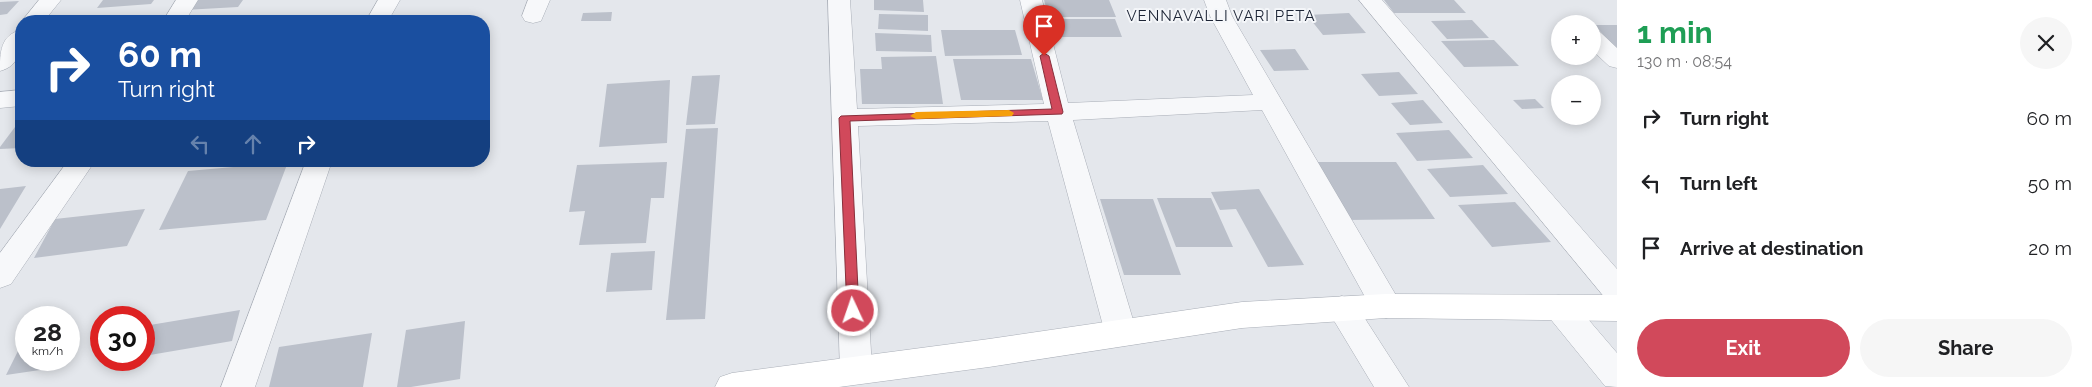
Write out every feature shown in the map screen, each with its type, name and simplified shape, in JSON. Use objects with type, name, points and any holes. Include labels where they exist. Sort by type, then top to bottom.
[{"type":"main road","points":[[732,387],[856,369],[989,353],[1242,315],[1386,306],[1617,308]]},
{"type":"street","points":[[38,15],[50,0]]},
{"type":"street","points":[[178,15],[187,0]]},
{"type":"street","points":[[380,15],[389,0]]},
{"type":"street","points":[[839,0],[856,369]]},
{"type":"street","points":[[1031,0],[1058,112],[1121,333]]},
{"type":"street","points":[[1215,0],[1221,16],[1386,306]]},
{"type":"street","points":[[1370,0],[1617,290]]},
{"type":"street","points":[[0,64],[15,45]]},
{"type":"street","points":[[1601,45],[1617,61]]},
{"type":"street","points":[[0,100],[15,99]]},
{"type":"street","points":[[844,118],[1058,112],[1270,102]]},
{"type":"street","points":[[0,276],[78,167]]},
{"type":"street","points":[[238,387],[317,167]]},
{"type":"street","points":[[1558,307],[1617,376]]},
{"type":"street","points":[[1342,309],[1392,387]]},
{"type":"building","points":[[103,0],[154,0],[151,4],[97,8]]},
{"type":"building","points":[[190,0],[243,0],[238,7],[184,10]]},
{"type":"building","points":[[874,0],[923,0],[924,12],[874,10]]},
{"type":"building","points":[[1044,0],[1109,0],[1116,17],[1049,17]]},
{"type":"building","points":[[1384,0],[1454,0],[1466,13],[1394,13]]},
{"type":"building","points":[[19,1],[7,14],[0,15],[0,2]]},
{"type":"building","points":[[612,12],[611,21],[581,21],[583,13]]},
{"type":"building","points":[[1349,13],[1366,33],[1323,35],[1307,15]]},
{"type":"building","points":[[879,14],[928,15],[928,31],[878,29]]},
{"type":"building","points":[[1050,19],[1115,19],[1122,37],[1056,37]]},
{"type":"building","points":[[1472,20],[1489,38],[1447,39],[1431,21]]},
{"type":"building","points":[[1601,25],[1617,25],[1617,47],[1601,32]]},
{"type":"building","points":[[941,30],[1015,30],[1022,55],[945,56]]},
{"type":"building","points":[[875,33],[931,35],[932,52],[876,51]]},
{"type":"building","points":[[1494,40],[1519,66],[1464,67],[1441,41]]},
{"type":"building","points":[[1295,49],[1309,70],[1274,71],[1260,50]]},
{"type":"building","points":[[936,56],[943,104],[862,104],[860,69],[882,69],[881,57]]},
{"type":"building","points":[[953,59],[1031,59],[1043,100],[961,100]]},
{"type":"building","points":[[1399,72],[1418,94],[1379,96],[1361,74]]},
{"type":"building","points":[[720,75],[715,124],[686,125],[692,76]]},
{"type":"building","points":[[670,80],[667,143],[599,147],[607,84]]},
{"type":"building","points":[[1535,99],[1544,108],[1522,109],[1513,100]]},
{"type":"building","points":[[1423,100],[1443,123],[1410,125],[1391,103]]},
{"type":"building","points":[[15,127],[15,148],[0,149]]},
{"type":"building","points":[[718,128],[705,319],[666,320],[686,129]]},
{"type":"building","points":[[1449,130],[1473,158],[1417,161],[1396,133]]},
{"type":"building","points":[[667,162],[664,198],[651,198],[646,243],[579,245],[585,211],[569,212],[577,165]]},
{"type":"building","points":[[1314,162],[1396,162],[1435,219],[1347,220]]},
{"type":"building","points":[[1483,165],[1508,194],[1450,197],[1427,169]]},
{"type":"building","points":[[232,167],[286,167],[266,220],[159,230],[188,171]]},
{"type":"building","points":[[26,186],[0,229],[0,189]]},
{"type":"building","points":[[1259,189],[1304,265],[1268,267],[1236,209],[1220,210],[1211,192]]},
{"type":"building","points":[[1157,198],[1211,198],[1233,247],[1176,247]]},
{"type":"building","points":[[1100,199],[1153,199],[1181,275],[1124,275]]},
{"type":"building","points":[[1515,202],[1551,242],[1492,247],[1458,205]]},
{"type":"building","points":[[145,209],[127,246],[34,258],[55,219]]},
{"type":"building","points":[[655,251],[652,290],[606,292],[611,253]]},
{"type":"building","points":[[240,310],[232,341],[155,354],[155,324]]},
{"type":"building","points":[[465,321],[460,379],[411,387],[397,387],[406,330]]},
{"type":"building","points":[[372,333],[363,387],[269,387],[279,347]]},
{"type":"building","points":[[15,357],[15,371],[33,371],[6,375]]},
{"type":"slow traffic","points":[[916,116],[1009,113]]},
{"type":"district","name":"VENNAVALLI VARI PETA","points":[[1221,16]]},
{"type":"route","points":[[853,311],[844,118],[1058,112],[1044,56]]}]
